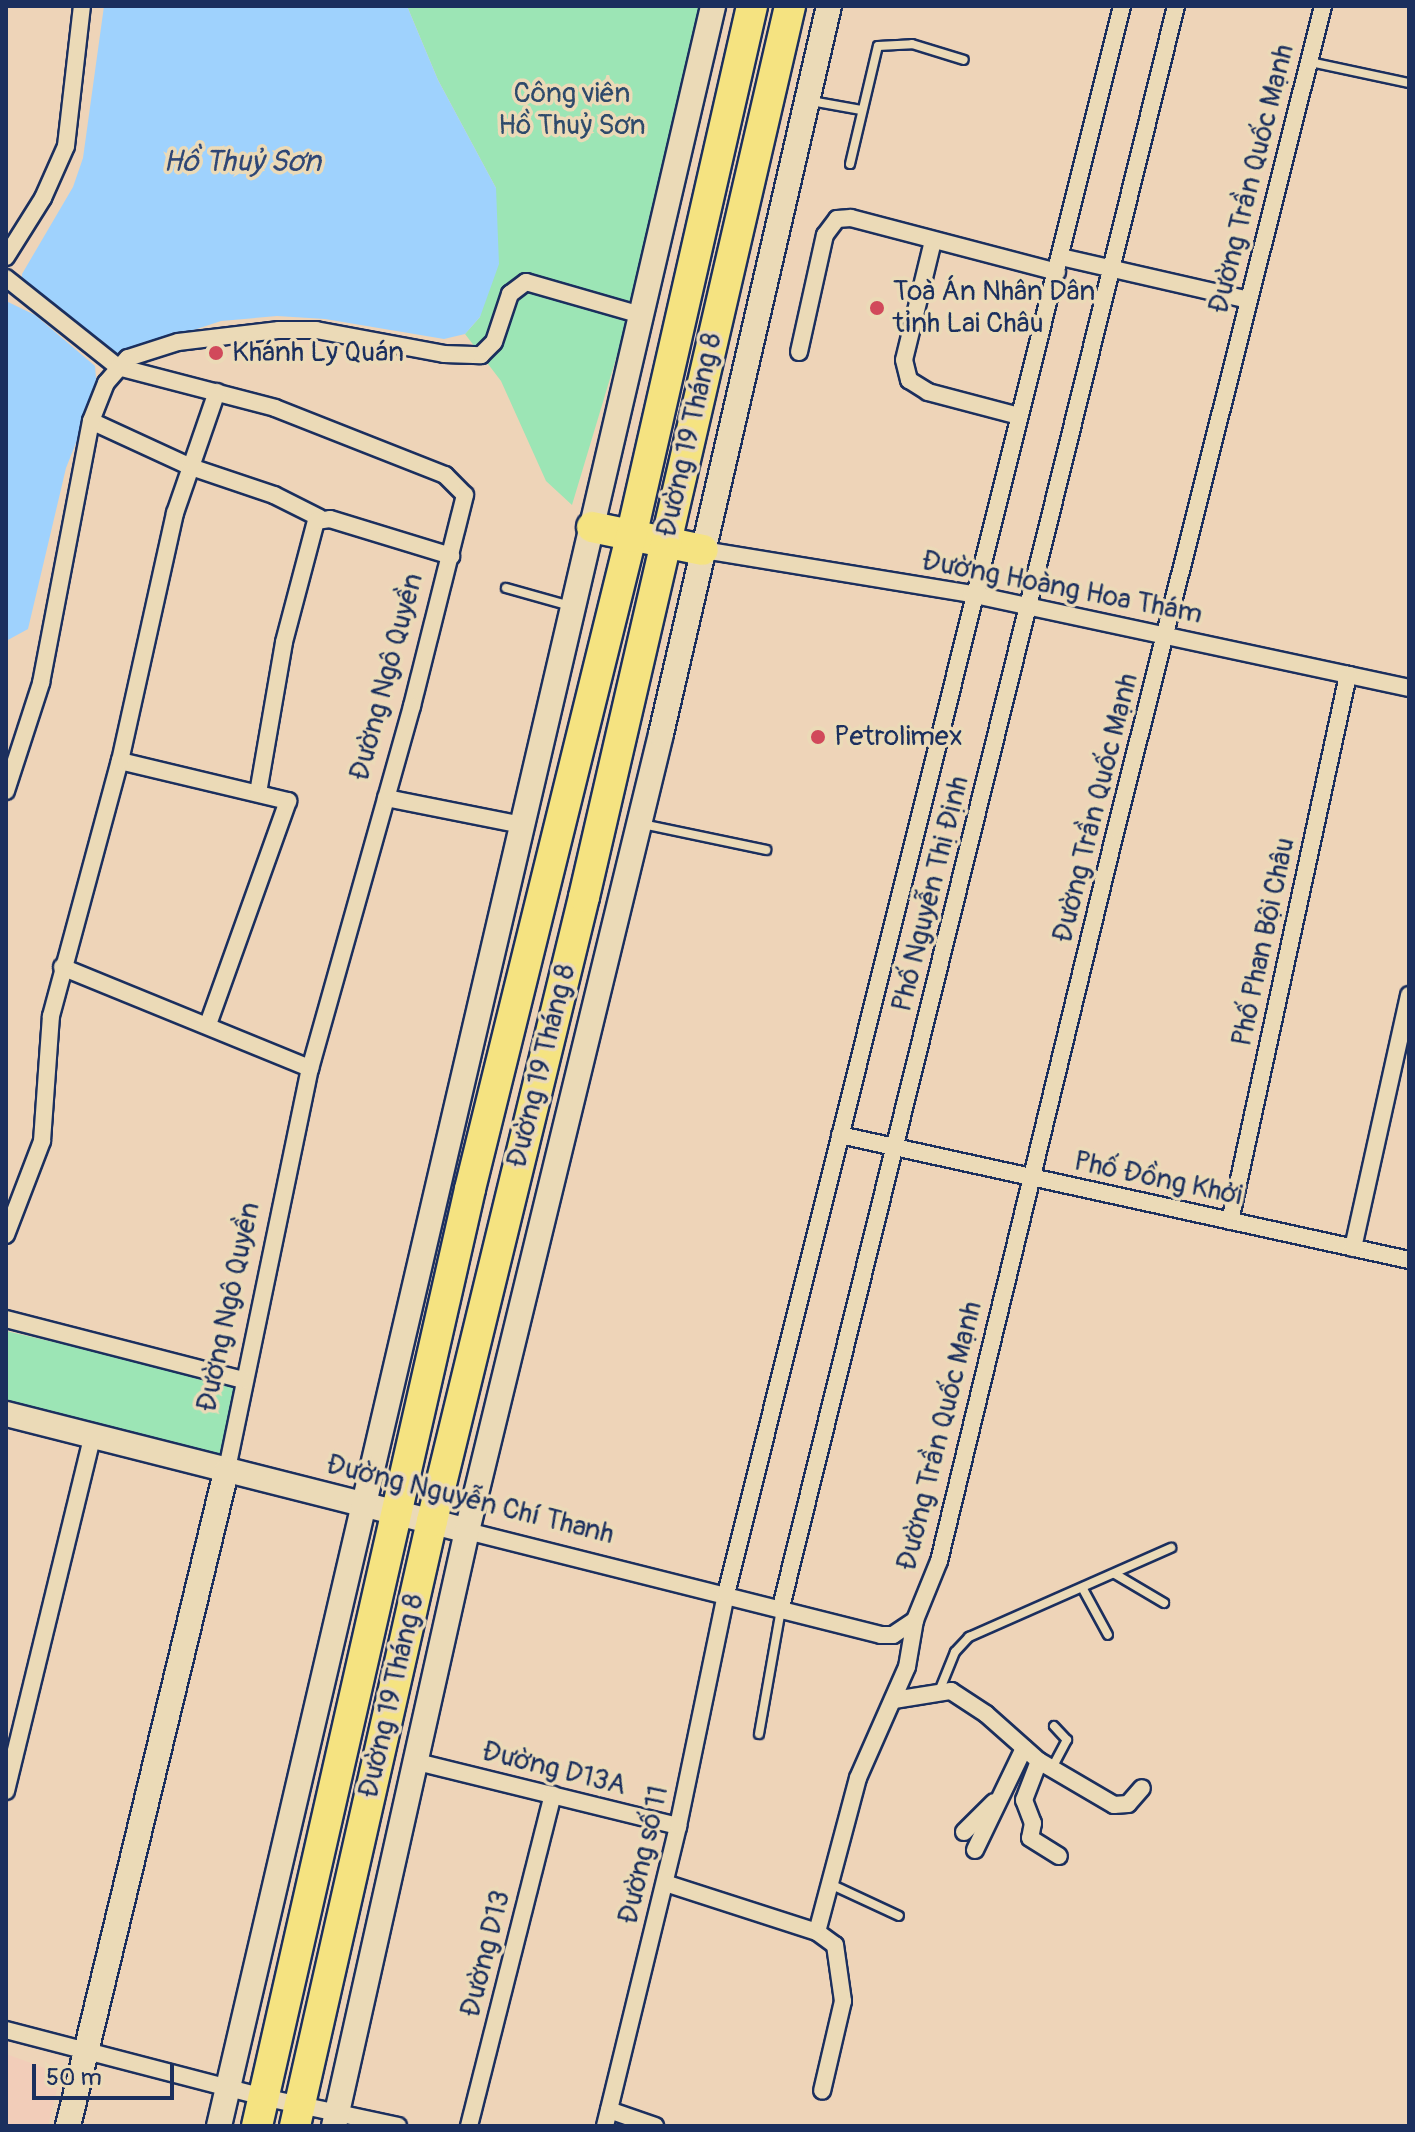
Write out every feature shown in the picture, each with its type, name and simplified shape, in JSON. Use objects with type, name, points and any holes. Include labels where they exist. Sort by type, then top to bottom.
[{"type":"highway","name":"Đường 19 Tháng 8","points":[[260,2112],[396,1511],[631,537],[752,6]]},
{"type":"highway","name":"Đường 19 Tháng 8","points":[[297,2116],[432,1521],[666,543],[790,6]]},
{"type":"highway","points":[[592,527],[703,550]]},
{"type":"street","points":[[6,257],[43,198],[66,146],[82,6]]},
{"type":"street","points":[[219,2126],[713,6]]},
{"type":"street","name":"Đường 19 Tháng 8","points":[[335,2120],[467,1531],[703,550],[829,6]]},
{"type":"street","name":"Phố Nguyễn Thị Định","points":[[726,1594],[971,594],[1059,265],[1122,6]]},
{"type":"street","name":"Phố Nguyễn Thị Định","points":[[781,1607],[1027,606],[1114,268],[1176,6]]},
{"type":"street","name":"Đường Trần Quốc Mạnh","points":[[817,1932],[858,1778],[907,1667],[915,1620],[939,1561],[1323,6]]},
{"type":"street","points":[[799,352],[832,222],[851,218],[933,241],[1059,265],[1114,268],[1248,300]]},
{"type":"street","points":[[933,241],[904,360],[909,380],[928,392],[1019,416]]},
{"type":"street","points":[[6,278],[118,367],[217,392],[165,553],[120,761],[62,967],[51,1016],[42,1141],[6,1235]]},
{"type":"street","points":[[6,791],[11,757],[41,683],[91,421],[118,367],[141,352],[168,344],[279,330],[331,332],[444,354],[481,355],[494,342],[510,294],[526,282],[641,315]]},
{"type":"street","name":"Đường Ngô Quyền","points":[[68,2126],[83,2051],[226,1472],[310,1068],[464,504],[462,488],[445,475],[275,408],[217,392]]},
{"type":"street","points":[[91,421],[191,467],[274,495],[320,518],[451,556]]},
{"type":"street","points":[[258,793],[298,580],[320,518]]},
{"type":"street","name":"Đường Hoàng Hoa Thám","points":[[703,550],[971,594],[1166,633],[1409,688]]},
{"type":"street","name":"Phố Phan Bội Châu","points":[[1230,1221],[1348,675]]},
{"type":"street","points":[[120,761],[288,801],[208,1025]]},
{"type":"street","points":[[386,798],[522,825]]},
{"type":"street","points":[[62,967],[310,1068]]},
{"type":"street","points":[[1353,1248],[1409,995]]},
{"type":"street","name":"Phố Đồng Khởi","points":[[840,1135],[1409,1260]]},
{"type":"street","points":[[6,1319],[244,1380]]},
{"type":"street","name":"Đường Nguyễn Chí Thanh","points":[[6,1414],[226,1472],[364,1502],[467,1531],[781,1607],[881,1635],[893,1635],[915,1620]]},
{"type":"street","points":[[6,1791],[92,1438]]},
{"type":"street","name":"Đường số 11","points":[[607,2118],[678,1826],[726,1594]]},
{"type":"street","points":[[894,1700],[907,1701],[940,1689],[972,1704],[1045,1765],[1114,1805],[1128,1804],[1142,1788]]},
{"type":"street","points":[[975,1850],[995,1802],[1024,1748]]},
{"type":"street","name":"Đường D13A","points":[[417,1762],[678,1826]]},
{"type":"street","points":[[1045,1765],[1024,1800],[1033,1823],[1030,1838],[1059,1856]]},
{"type":"street","name":"Đường D13","points":[[469,2126],[553,1794]]},
{"type":"street","points":[[964,1832],[995,1802]]},
{"type":"street","points":[[665,1883],[817,1932],[835,1945],[843,1981],[839,2025],[822,2091]]},
{"type":"street","points":[[6,2030],[227,2087],[260,2112],[398,2126]]},
{"type":"street","points":[[607,2118],[655,2126]]},
{"type":"lane","points":[[850,164],[873,57],[883,43],[912,44],[964,60]]},
{"type":"lane","points":[[1310,62],[1409,83]]},
{"type":"lane","points":[[806,100],[861,110]]},
{"type":"lane","points":[[506,588],[575,607]]},
{"type":"lane","points":[[638,823],[766,850]]},
{"type":"lane","points":[[940,1689],[955,1652],[969,1637],[1171,1548]]},
{"type":"lane","points":[[1115,1574],[1164,1603]]},
{"type":"lane","points":[[1083,1589],[1108,1635]]},
{"type":"lane","points":[[759,1734],[781,1607]]},
{"type":"lane","points":[[1045,1765],[1067,1740],[1054,1726]]},
{"type":"lane","points":[[828,1883],[899,1916]]},
{"type":"shaded area","points":[[6,2054],[61,2074],[48,2126],[6,2126]]},
{"type":"green space","name":"Công viên Hồ Thuỷ Sơn","points":[[407,6],[700,6],[651,242],[572,505],[546,481],[501,381],[465,334],[480,317],[496,188],[438,80]]},
{"type":"green space","points":[[6,1331],[238,1385],[222,1455],[6,1405]]},
{"type":"water","name":"Hồ Thuỷ Sơn","points":[[104,6],[407,6],[438,80],[496,188],[499,264],[480,317],[465,334],[444,339],[325,319],[277,316],[221,321],[115,356],[22,286],[22,274],[73,187],[83,158]]},
{"type":"water","points":[[6,301],[35,315],[95,366],[97,390],[66,468],[28,629],[6,641]]},
{"type":"place","name":"Toà Án Nhân Dân tỉnh Lai Châu","points":[[877,308]]},
{"type":"place","name":"Khánh Ly Quán","points":[[216,353]]},
{"type":"place","name":"Petrolimex","points":[[818,737]]}]
